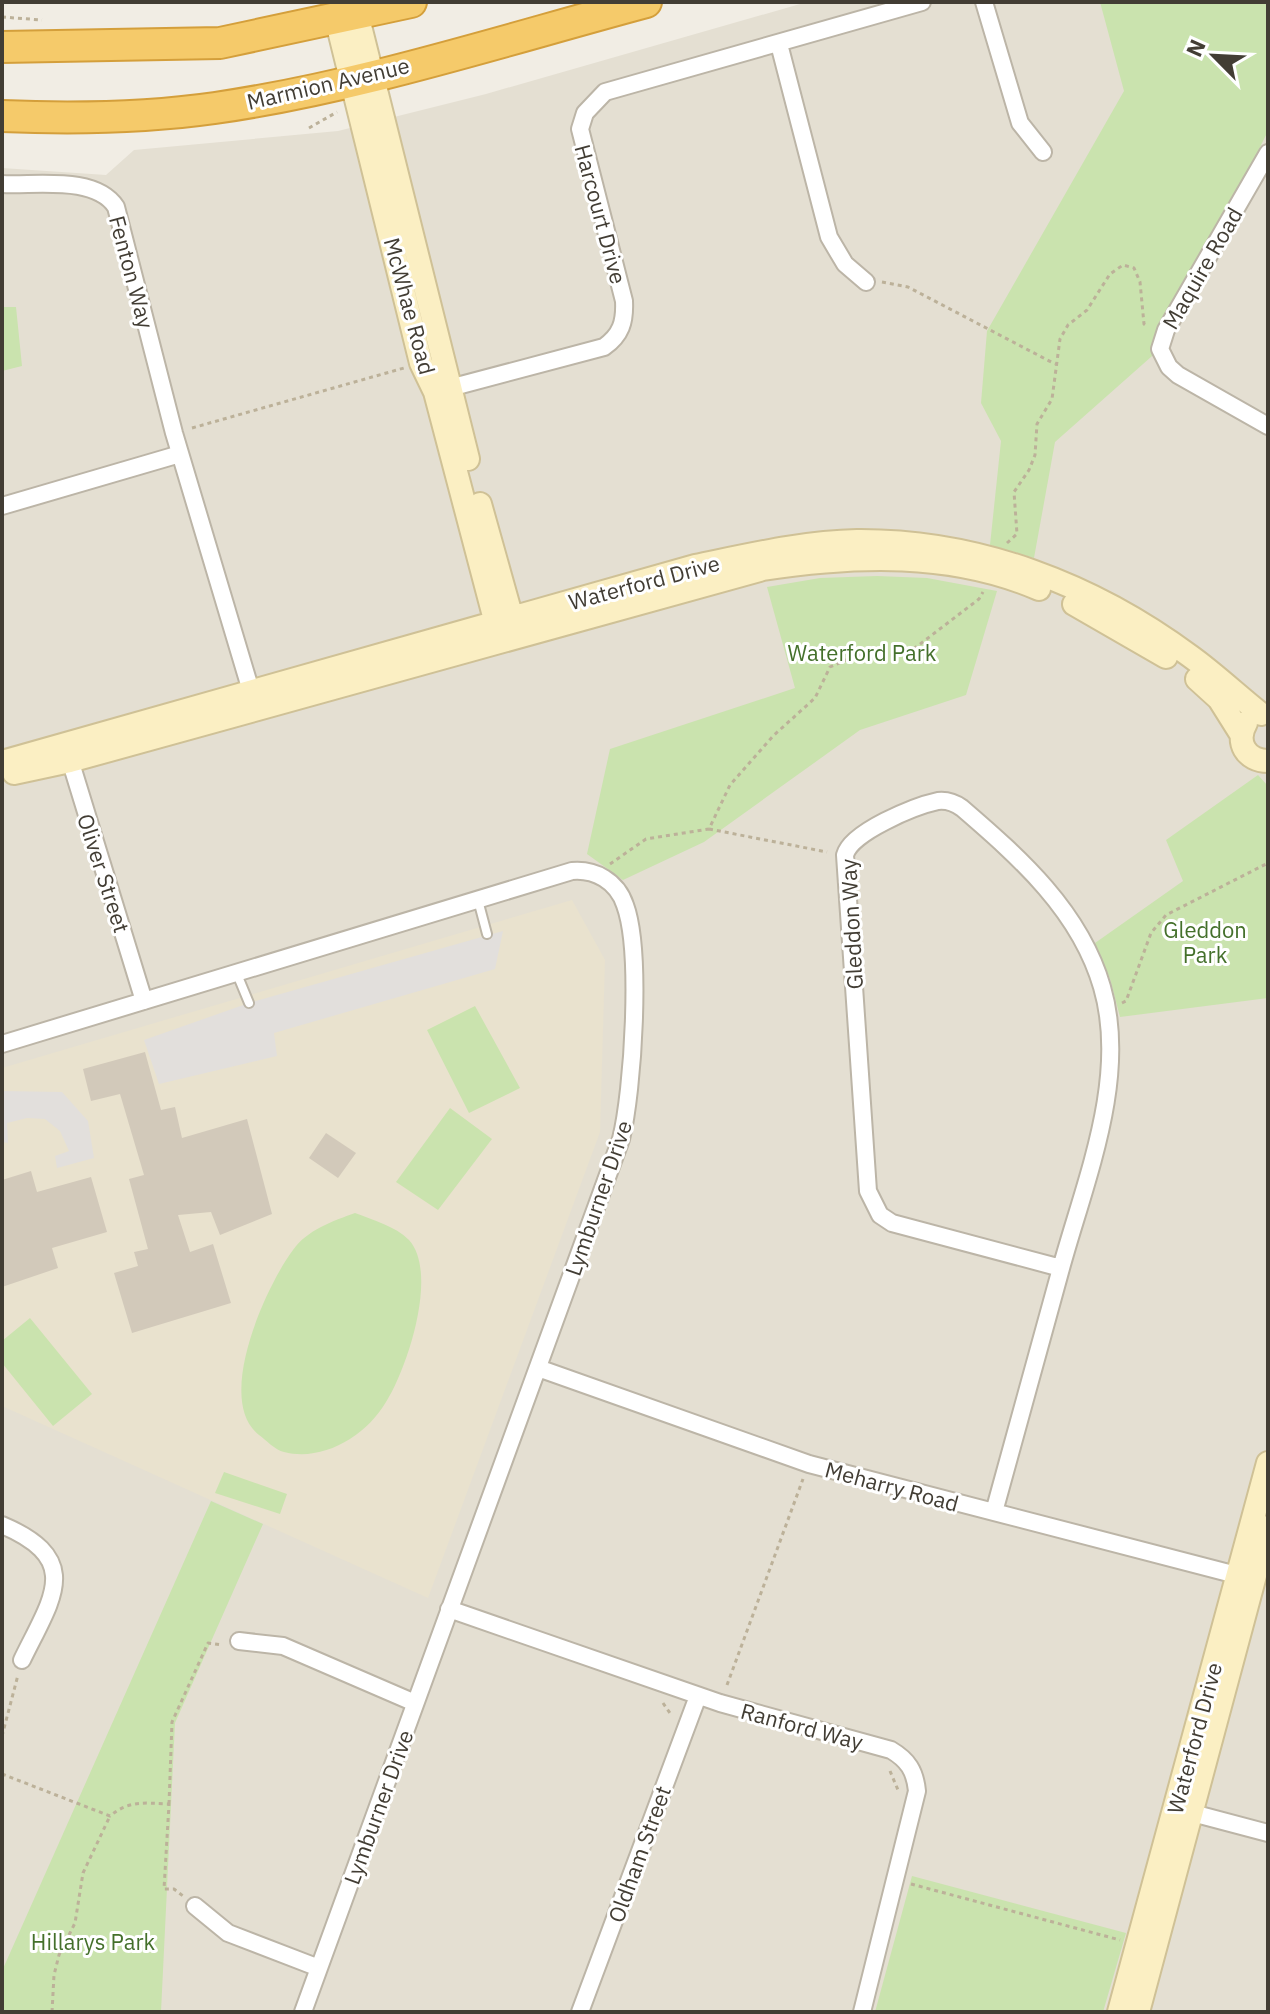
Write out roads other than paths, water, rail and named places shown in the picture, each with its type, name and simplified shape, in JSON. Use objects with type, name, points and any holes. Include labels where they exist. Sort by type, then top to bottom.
[{"type":"highway","points":[[2,47],[220,43],[411,2]]},
{"type":"highway","name":"Marmion Avenue","points":[[2,116],[90,119],[215,108],[361,77],[646,2]]},
{"type":"street","name":"Harcourt Drive","points":[[443,390],[604,347],[616,338],[623,326],[624,301],[580,129],[594,102],[605,92],[922,2]]},
{"type":"street","points":[[984,2],[1020,123],[1043,152]]},
{"type":"street","name":"McWhae Road","points":[[347,16],[421,363],[443,390]]},
{"type":"street","points":[[779,44],[829,237],[845,264],[866,282]]},
{"type":"street","name":"McWhae Road","points":[[361,77],[506,628]]},
{"type":"street","name":"Maquire Road","points":[[1268,153],[1161,339],[1163,358],[1178,375],[1268,426]]},
{"type":"street","name":"Fenton Way","points":[[2,184],[86,187],[111,200],[118,212],[174,433],[254,700]]},
{"type":"street","points":[[2,506],[180,454]]},
{"type":"street","name":"Waterford Drive","points":[[2,775],[68,753],[506,628],[695,566],[823,544],[893,542],[1050,577],[1124,613],[1189,656],[1264,714]]},
{"type":"street","name":"Waterford Drive","points":[[991,566],[1078,606],[1169,659],[1219,699],[1241,734],[1247,754],[1268,762]]},
{"type":"street","points":[[1241,734],[1248,721],[1264,714]]},
{"type":"street","name":"Waterford Drive","points":[[2,762],[68,753]]},
{"type":"street","name":"Oliver Street","points":[[68,753],[144,1001]]},
{"type":"street","name":"Gleddon Way","points":[[994,1512],[1061,1268],[1105,1101],[1109,1056],[1107,1009],[1082,939],[1037,876],[955,803],[936,801],[858,835],[845,855],[872,1204],[892,1223],[1061,1268]]},
{"type":"street","name":"Lymburner Drive","points":[[303,2012],[610,1175],[631,1092],[631,950],[628,922],[619,894],[598,874],[572,871],[478,899]]},
{"type":"street","points":[[2,1044],[478,899]]},
{"type":"street","name":"Meharry Road","points":[[538,1368],[809,1464],[1245,1578]]},
{"type":"street","name":"Waterford Drive","points":[[1138,2012],[1184,1811],[1245,1578],[1268,1463]]},
{"type":"street","points":[[2,1525],[44,1550],[54,1564],[57,1581],[22,1660]]},
{"type":"street","name":"Waterford Drive","points":[[1245,1578],[1268,1527]]},
{"type":"street","name":"Ranford Way","points":[[449,1609],[698,1696],[891,1750],[902,1757],[912,1767],[917,1791],[862,2012]]},
{"type":"street","points":[[239,1641],[283,1646],[415,1703]]},
{"type":"street","name":"Oldham Street","points":[[580,2012],[698,1696]]},
{"type":"street","points":[[1184,1811],[1268,1833]]},
{"type":"street","name":"Waterford Drive","points":[[1119,2012],[1137,1945],[1184,1811]]},
{"type":"street","points":[[195,1906],[228,1933],[319,1968]]},
{"type":"lane","points":[[478,899],[487,934]]},
{"type":"lane","points":[[237,974],[249,1003]]},
{"type":"park label","name":"Waterford Park","points":[[862,652]]},
{"type":"park label","name":"Gleddon Park","points":[[1205,942]]},
{"type":"park label","name":"Hillarys Park","points":[[93,1941]]}]
